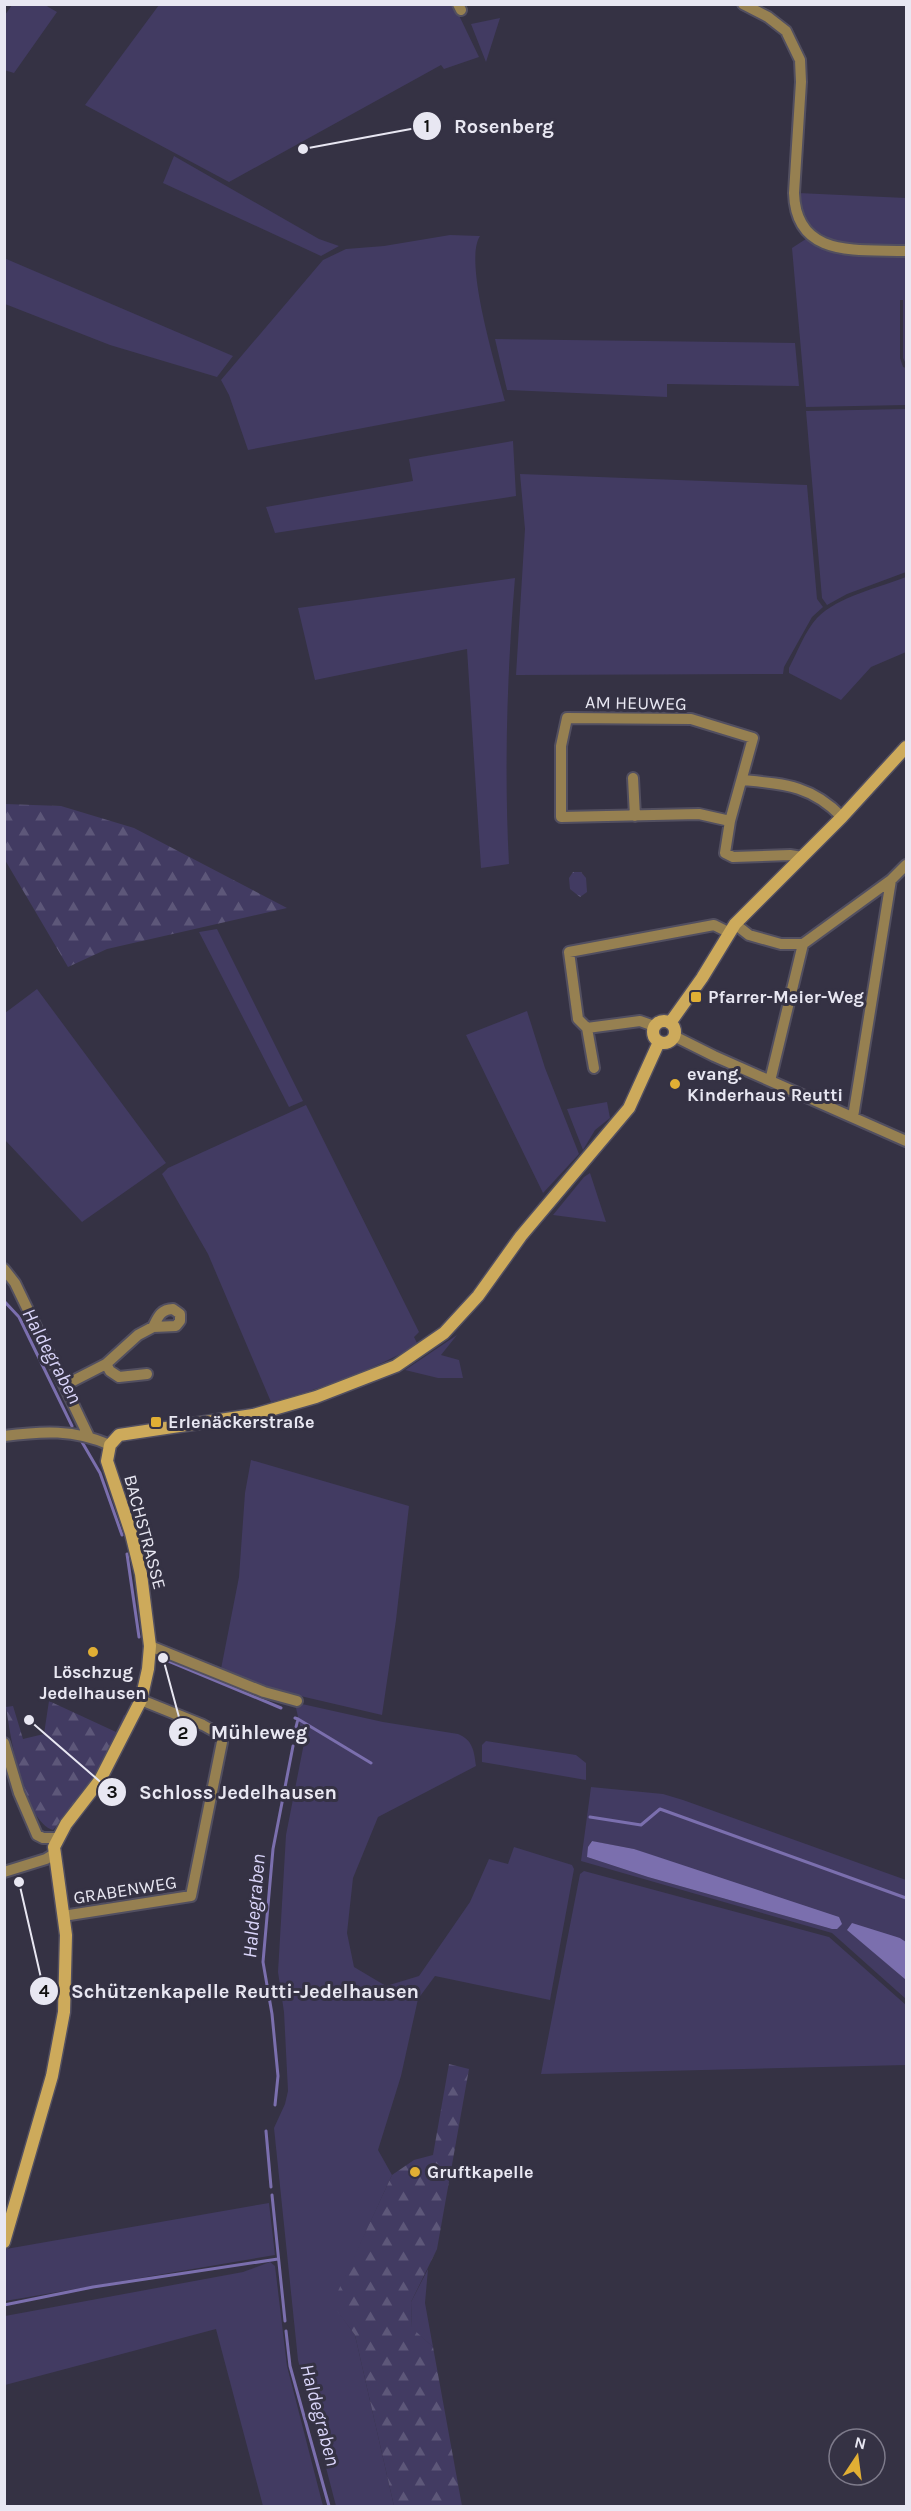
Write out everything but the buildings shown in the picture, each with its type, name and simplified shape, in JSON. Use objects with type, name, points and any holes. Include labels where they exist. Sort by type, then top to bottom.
[{"type":"street","points":[[743,4],[768,17],[786,31],[800,60],[801,82],[794,193],[794,209],[799,220],[809,234],[832,247],[906,251]]},
{"type":"street","name":"AM HEUWEG","points":[[730,821],[699,814],[561,817],[561,746],[567,718],[691,719],[753,738],[730,821],[725,853],[733,857],[790,855],[802,857]]},
{"type":"street","points":[[670,1023],[702,978],[731,928],[842,817],[906,747]]},
{"type":"street","points":[[633,778],[634,816]]},
{"type":"street","points":[[742,780],[788,784],[806,789],[828,802],[842,817]]},
{"type":"street","points":[[594,1068],[587,1028],[578,1019],[569,952],[714,926],[731,928],[781,944],[803,944],[891,880],[906,865]]},
{"type":"street","points":[[853,1117],[891,880]]},
{"type":"street","points":[[770,1081],[803,944]]},
{"type":"street","points":[[587,1028],[639,1021],[654,1026]]},
{"type":"street","points":[[660,1022],[670,1023],[674,1028],[674,1036],[670,1041],[659,1042],[653,1033],[654,1026],[660,1022]]},
{"type":"street","points":[[674,1036],[906,1141]]},
{"type":"street","points":[[4,1436],[60,1432],[88,1436],[110,1445],[119,1435],[253,1415],[289,1405],[396,1366],[444,1333],[460,1316],[521,1236],[586,1161],[629,1108],[659,1042]]},
{"type":"street","points":[[4,1269],[15,1283],[88,1436]]},
{"type":"street","points":[[65,1385],[106,1364],[138,1335],[153,1327]]},
{"type":"street","points":[[106,1364],[114,1375],[119,1377],[147,1374]]},
{"type":"street","name":"BACHSTRASSE","points":[[4,2242],[52,2076],[64,2012],[66,1935],[54,1854],[57,1838],[100,1780],[141,1700],[150,1646],[141,1574],[131,1533],[107,1461],[110,1445]]},
{"type":"street","points":[[150,1646],[264,1692],[297,1701]]},
{"type":"street","name":"GRABENWEG","points":[[63,1916],[192,1896],[222,1742],[221,1736],[214,1729],[141,1700]]},
{"type":"street","points":[[4,1743],[19,1793],[37,1835],[43,1839],[57,1838]]},
{"type":"street","points":[[4,1872],[46,1859],[54,1854]]},
{"type":"green space","points":[[12,5],[45,5],[57,12],[14,73],[4,70],[5,15]]},
{"type":"green space","points":[[159,5],[454,5],[479,57],[444,69],[441,65],[229,182],[85,105]]},
{"type":"green space","points":[[500,18],[486,62],[471,24]]},
{"type":"green space","points":[[174,156],[319,239],[339,246],[321,256],[163,183]]},
{"type":"green space","points":[[798,193],[906,198],[906,245],[848,244],[821,236],[802,216]]},
{"type":"green space","points":[[450,235],[480,236],[476,249],[478,291],[505,401],[248,450],[229,395],[221,380],[323,260],[346,249],[384,246]]},
{"type":"green space","points":[[809,237],[906,254],[906,364],[903,358],[903,300],[900,300],[900,358],[903,367],[906,368],[906,405],[806,407],[792,248]]},
{"type":"green space","points":[[4,258],[233,356],[217,377],[110,345],[5,304]]},
{"type":"green space","points":[[495,339],[795,343],[799,386],[667,384],[667,397],[507,390]]},
{"type":"green space","points":[[906,409],[906,572],[847,594],[827,605],[822,598],[806,411]]},
{"type":"green space","points":[[513,441],[516,496],[275,533],[266,507],[413,481],[409,459]]},
{"type":"green space","points":[[520,474],[807,485],[817,599],[823,607],[812,617],[784,667],[783,674],[516,675],[525,529]]},
{"type":"green space","points":[[906,577],[906,652],[871,667],[841,700],[789,673],[789,668],[809,629],[826,610],[859,593]]},
{"type":"green space","points":[[515,578],[507,721],[509,864],[481,868],[467,649],[315,680],[298,608]]},
{"type":"green space","points":[[5,804],[61,806],[134,828],[287,908],[107,949],[68,967],[5,860]]},
{"type":"green space","points":[[573,872],[581,872],[586,878],[587,892],[580,897],[570,889],[569,878]]},
{"type":"green space","points":[[217,929],[303,1101],[289,1107],[199,932]]},
{"type":"green space","points":[[37,989],[166,1163],[82,1222],[5,1140],[5,1013]]},
{"type":"green space","points":[[527,1011],[545,1068],[579,1154],[543,1193],[466,1035]]},
{"type":"green space","points":[[607,1102],[610,1118],[595,1130],[583,1150],[567,1109]]},
{"type":"green space","points":[[306,1105],[419,1332],[414,1337],[418,1345],[346,1378],[271,1402],[208,1254],[162,1174],[168,1168]]},
{"type":"green space","points":[[590,1173],[606,1222],[553,1215],[584,1177]]},
{"type":"green space","points":[[457,1335],[441,1355],[459,1360],[463,1378],[438,1378],[405,1370]]},
{"type":"green space","points":[[251,1460],[409,1506],[382,1715],[266,1688],[221,1669],[239,1577],[245,1493]]},
{"type":"green space","points":[[49,1701],[116,1732],[124,1715],[129,1717],[97,1777],[53,1830],[43,1824],[26,1795],[15,1756],[6,1707],[13,1706],[23,1739],[44,1734]]},
{"type":"green space","points":[[302,1704],[383,1722],[458,1734],[470,1743],[476,1766],[378,1817],[353,1878],[347,1933],[354,1967],[386,1986],[419,1976],[470,1902],[489,1859],[508,1864],[514,1847],[572,1865],[574,1869],[550,2000],[435,1976],[418,1999],[401,2076],[378,2150],[392,2175],[333,2304],[355,2335],[394,2506],[336,2506],[298,2360],[274,2128],[288,2091],[284,2012],[278,1972],[286,1835],[304,1743],[296,1708]]},
{"type":"green space","points":[[486,1741],[576,1755],[586,1763],[586,1780],[482,1762],[482,1745]]},
{"type":"green space","points":[[591,1787],[663,1794],[906,1880],[906,1942],[900,1938],[848,1930],[906,1980],[906,1999],[832,1933],[581,1861]],"holes":[[[591,1841],[634,1849],[832,1929],[648,1877],[587,1857]]]},
{"type":"green space","points":[[584,1871],[829,1937],[906,2005],[906,2065],[541,2074],[580,1874]]},
{"type":"green space","points":[[449,2064],[469,2069],[437,2249],[411,2302],[412,2328],[433,2347],[462,2506],[394,2506],[355,2335],[332,2304],[392,2175],[414,2160],[433,2155]]},
{"type":"green space","points":[[269,2203],[275,2255],[5,2301],[6,2249]]},
{"type":"green space","points":[[270,2262],[275,2266],[287,2366],[323,2506],[263,2506],[216,2329],[5,2385],[5,2316],[243,2272]]},
{"type":"green space","points":[[428,2269],[425,2303],[433,2347],[412,2329],[411,2302]]},
{"type":"shaded area","points":[[592,1841],[634,1849],[839,1917],[842,1924],[837,1929],[832,1929],[648,1877],[587,1857],[588,1847]]},
{"type":"shaded area","points":[[852,1923],[906,1942],[906,1980],[847,1930]]},
{"type":"waterway","name":"Haldegraben","points":[[4,1301],[19,1317],[72,1426]]},
{"type":"waterway","name":"Haldegraben","points":[[82,1442],[100,1473],[122,1535]]},
{"type":"waterway","name":"Haldegraben","points":[[127,1554],[139,1637]]},
{"type":"waterway","name":"Haldegraben","points":[[166,1660],[281,1708]]},
{"type":"waterway","name":"Haldegraben","points":[[295,1718],[298,1719],[295,1731]]},
{"type":"waterway","points":[[298,1719],[371,1763]]},
{"type":"waterway","name":"Haldegraben","points":[[275,2105],[278,2076],[272,2014],[263,1962],[273,1849],[293,1746]]},
{"type":"waterway","points":[[590,1817],[641,1825],[660,1809],[906,1898]]},
{"type":"waterway","name":"Haldegraben","points":[[266,2131],[271,2187]]},
{"type":"waterway","name":"Haldegraben","points":[[272,2195],[285,2321]]},
{"type":"waterway","points":[[4,2305],[93,2287],[278,2259]]},
{"type":"waterway","name":"Haldegraben","points":[[286,2331],[290,2366],[329,2506]]},
{"type":"place","name":"Rosenberg","points":[[303,149]]},
{"type":"place","name":"Pfarrer-Meier-Weg","points":[[696,997]]},
{"type":"place","name":"evang. Kinderhaus Reutti","points":[[675,1084]]},
{"type":"place","name":"Erlenäckerstraße","points":[[156,1422]]},
{"type":"place","name":"Löschzug Jedelhausen","points":[[93,1652]]},
{"type":"place","name":"Mühleweg","points":[[163,1658]]},
{"type":"place","name":"Schloss Jedelhausen","points":[[29,1720]]},
{"type":"place","name":"Schützenkapelle Reutti-Jedelhausen","points":[[19,1882]]},
{"type":"place","name":"Gruftkapelle","points":[[415,2172]]}]
